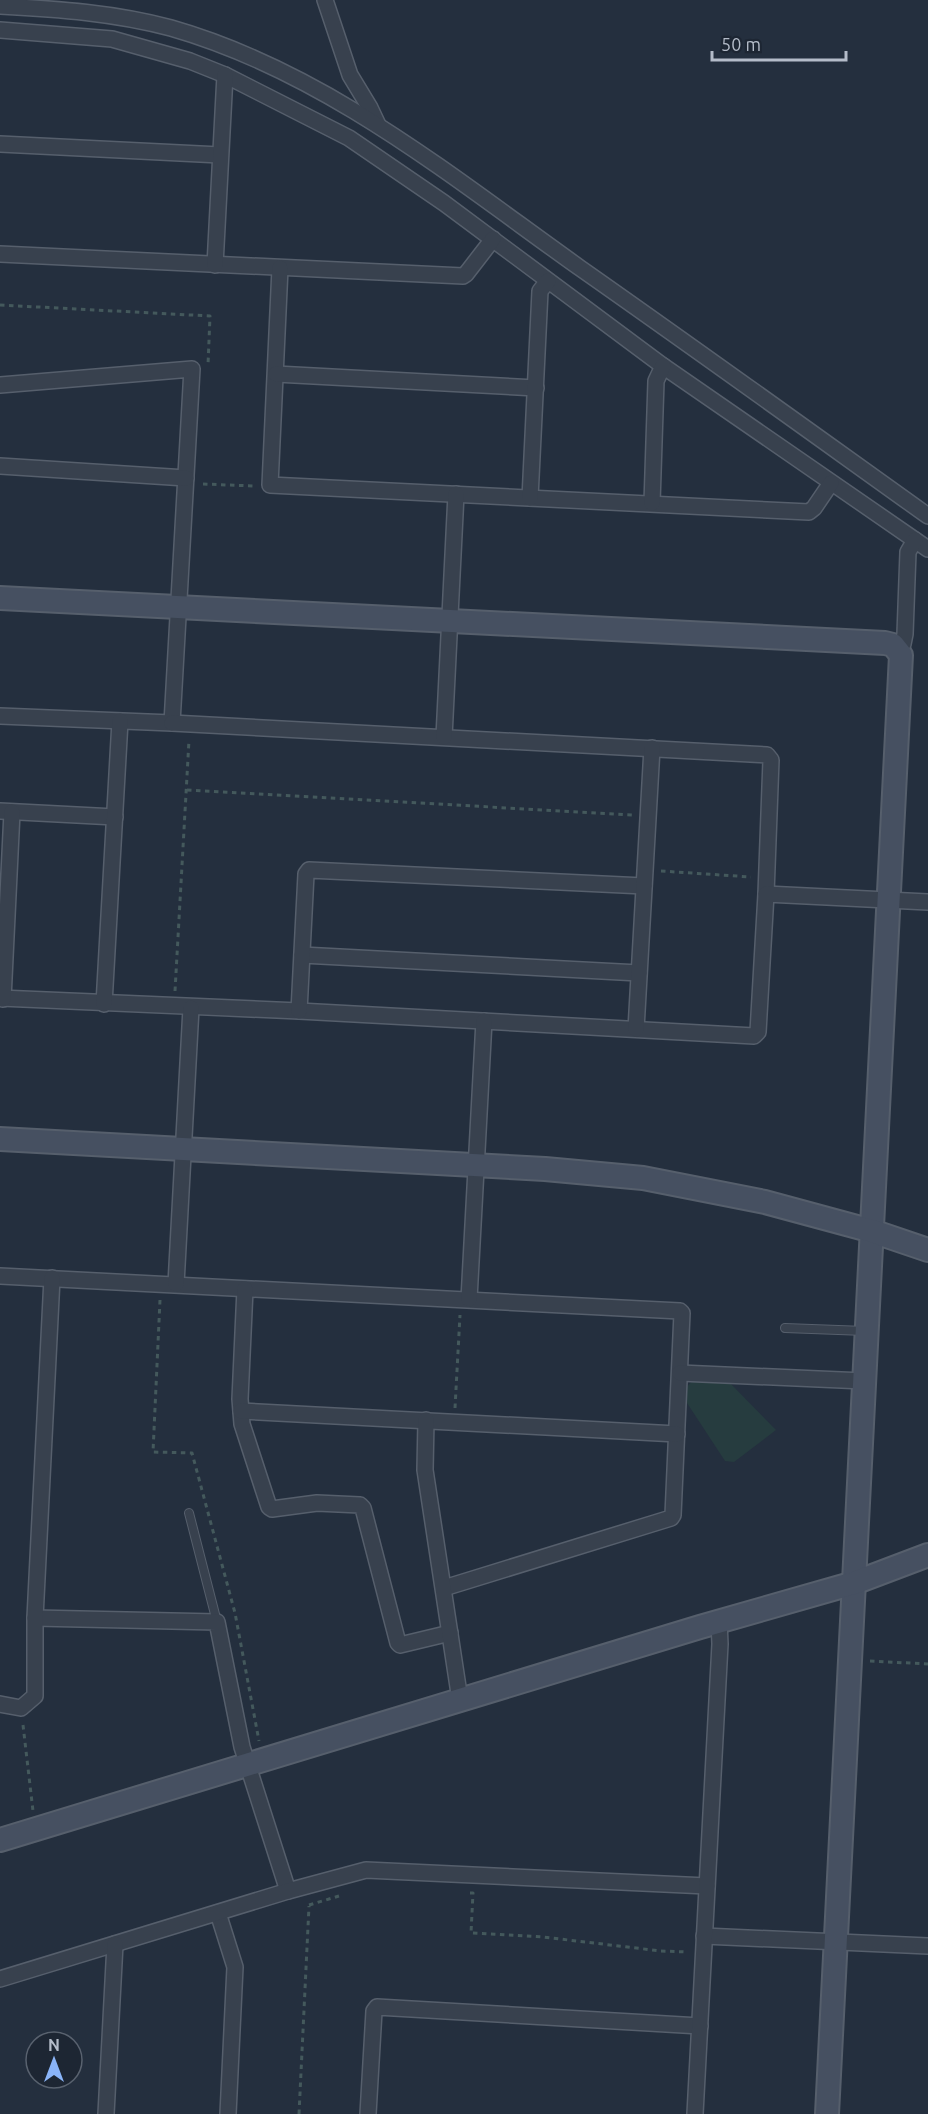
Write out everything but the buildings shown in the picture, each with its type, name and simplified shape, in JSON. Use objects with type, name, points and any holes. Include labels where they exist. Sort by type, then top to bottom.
[{"type":"street","points":[[325,0],[350,75],[378,125]]},
{"type":"street","points":[[0,6],[65,9],[104,14],[169,28],[236,50],[278,69],[378,125],[928,516]]},
{"type":"street","points":[[0,30],[112,39],[190,61],[225,75],[349,138],[493,239],[663,366],[928,549]]},
{"type":"street","points":[[215,265],[225,75]]},
{"type":"street","points":[[0,144],[220,155]]},
{"type":"street","points":[[0,254],[463,276],[493,239]]},
{"type":"street","points":[[280,268],[270,485],[809,512],[831,483]]},
{"type":"street","points":[[530,498],[540,291],[548,281]]},
{"type":"street","points":[[652,503],[656,381],[663,366]]},
{"type":"street","points":[[0,385],[192,369],[172,723]]},
{"type":"street","points":[[276,374],[536,388]]},
{"type":"street","points":[[0,466],[186,478]]},
{"type":"street","points":[[444,737],[456,494]]},
{"type":"street","points":[[898,650],[903,644],[905,634],[908,552],[915,540]]},
{"type":"street","points":[[0,598],[885,643],[893,645],[898,650],[902,662],[827,2114]]},
{"type":"street","points":[[0,716],[767,754],[771,760],[758,1032],[754,1036],[298,1011],[1,998],[6,812],[115,817]]},
{"type":"street","points":[[104,1004],[120,721]]},
{"type":"street","points":[[636,1029],[652,748]]},
{"type":"street","points":[[298,1011],[306,874],[309,870],[644,886]]},
{"type":"street","points":[[766,894],[928,902]]},
{"type":"street","points":[[302,955],[639,973]]},
{"type":"street","points":[[168,1284],[182,1149],[191,1008]]},
{"type":"street","points":[[465,1299],[477,1165],[484,1021]]},
{"type":"street","points":[[0,1139],[598,1173],[682,1184],[765,1202],[872,1231],[928,1250]]},
{"type":"street","points":[[0,1276],[680,1311],[682,1313],[680,1373],[673,1515],[671,1518],[444,1588]]},
{"type":"street","points":[[0,1704],[21,1708],[35,1696],[35,1618],[52,1278]]},
{"type":"street","points":[[245,1289],[241,1411],[246,1440],[268,1507],[272,1509],[317,1503],[360,1505],[363,1508],[398,1643],[400,1645],[450,1633]]},
{"type":"street","points":[[680,1373],[864,1381]]},
{"type":"street","points":[[241,1411],[677,1434]]},
{"type":"street","points":[[426,1420],[425,1470],[460,1700]]},
{"type":"street","points":[[0,1840],[719,1621],[854,1583],[928,1555]]},
{"type":"street","points":[[35,1618],[217,1622],[242,1747],[288,1892]]},
{"type":"street","points":[[695,2114],[720,1644],[719,1621]]},
{"type":"street","points":[[0,1979],[218,1912],[366,1870],[707,1886]]},
{"type":"street","points":[[218,1912],[235,1967],[228,2114]]},
{"type":"street","points":[[704,1936],[928,1946]]},
{"type":"street","points":[[106,2114],[115,1944]]},
{"type":"street","points":[[368,2114],[374,2011],[377,2007],[700,2026]]},
{"type":"lane","points":[[785,1329],[867,1331]]},
{"type":"lane","points":[[189,1513],[217,1622]]},
{"type":"path","points":[[0,305],[210,316],[207,376]]},
{"type":"path","points":[[202,495],[203,484],[270,485]]},
{"type":"path","points":[[174,1007],[190,724]]},
{"type":"path","points":[[187,790],[633,815],[633,826]]},
{"type":"path","points":[[168,1284],[153,1452],[192,1453],[235,1613],[259,1741]]},
{"type":"path","points":[[454,1422],[465,1299]]},
{"type":"path","points":[[865,1661],[928,1664]]},
{"type":"path","points":[[21,1708],[35,1830]]},
{"type":"path","points":[[461,1892],[473,1893],[471,1933],[543,1937],[661,1951],[703,1953]]},
{"type":"path","points":[[298,2114],[309,1903],[343,1895]]},
{"type":"green space","points":[[692,1381],[729,1382],[776,1430],[734,1462],[725,1461],[687,1403],[687,1387]]}]
